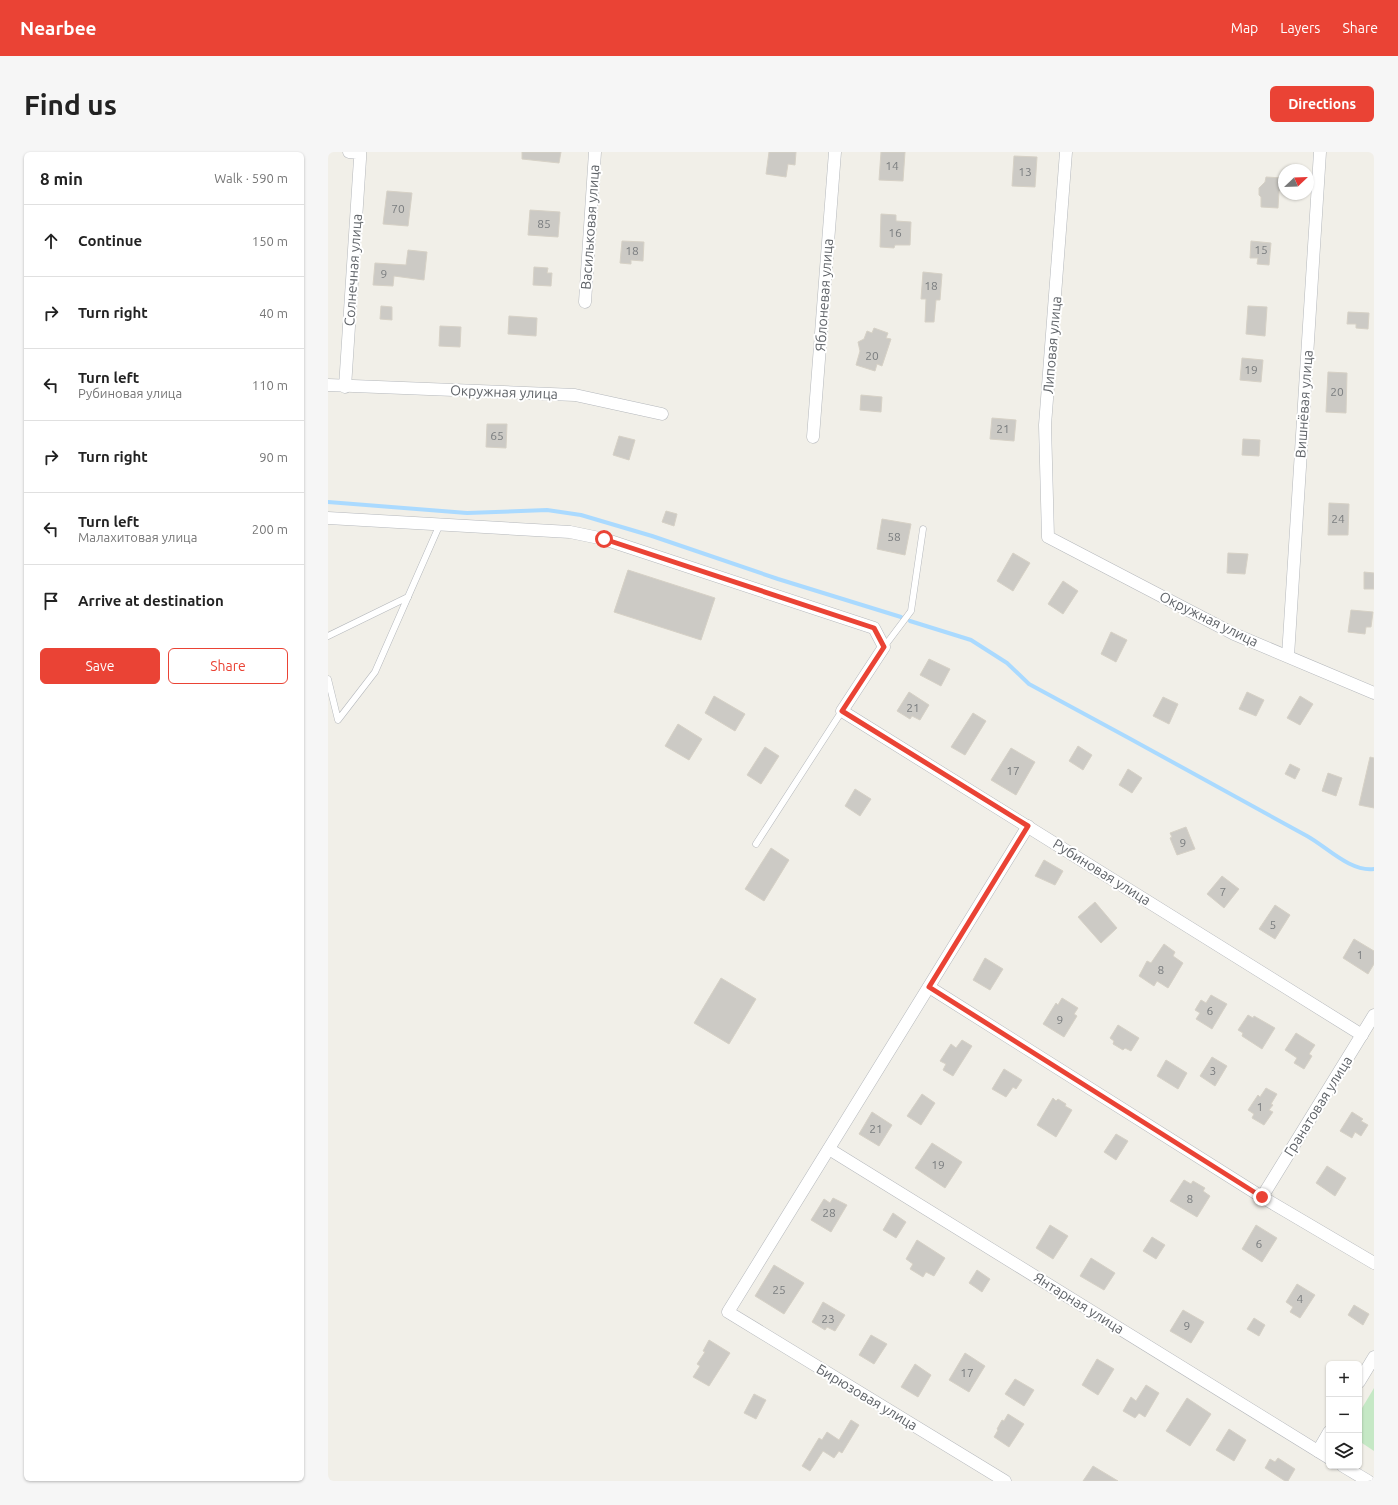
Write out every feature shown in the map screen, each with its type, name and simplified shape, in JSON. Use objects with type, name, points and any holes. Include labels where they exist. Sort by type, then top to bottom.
[{"type":"street","name":"Солнечная улица","points":[[345,386],[354,152]]},
{"type":"street","name":"Васильковая улица","points":[[585,302],[595,152]]},
{"type":"street","name":"Яблоневая улица","points":[[813,437],[835,152]]},
{"type":"street","name":"Липовая улица","points":[[1048,537],[1045,425],[1066,152]]},
{"type":"street","name":"Вишнёвая улица","points":[[1288,656],[1320,152]]},
{"type":"street","name":"Окружная улица","points":[[328,385],[575,395],[662,414]]},
{"type":"street","points":[[328,518],[570,532],[604,539],[874,628],[884,647],[842,711]]},
{"type":"street","name":"Окружная улица","points":[[1048,537],[1234,634],[1374,693]]},
{"type":"street","name":"Рубиновая улица","points":[[842,711],[1362,1035]]},
{"type":"street","points":[[829,1149],[1028,826]]},
{"type":"street","points":[[929,987],[1262,1197],[1374,1263]]},
{"type":"street","name":"Гранатовая улица","points":[[1262,1197],[1374,1015]]},
{"type":"street","name":"Бирюзовая улица","points":[[829,1149],[728,1312],[1006,1481]]},
{"type":"street","name":"Янтарная улица","points":[[829,1149],[1326,1456]]},
{"type":"street","points":[[1362,1377],[1374,1357]]},
{"type":"street","points":[[1318,1451],[1328,1433]]},
{"type":"street","points":[[1348,1469],[1368,1481]]},
{"type":"lane","points":[[328,679],[338,720],[375,672],[440,524]]},
{"type":"lane","points":[[884,647],[911,611],[923,529]]},
{"type":"lane","points":[[328,636],[408,597]]},
{"type":"lane","points":[[756,844],[842,711]]},
{"type":"green space","points":[[1374,1388],[1374,1451],[1362,1443],[1362,1408]]},
{"type":"building","points":[[522,152],[561,152],[559,163],[522,159]]},
{"type":"building","points":[[769,152],[796,152],[795,165],[788,164],[786,177],[766,174]]},
{"type":"building","points":[[881,152],[905,152],[903,181],[879,180]]},
{"type":"building","points":[[1014,156],[1037,157],[1035,187],[1012,186]]},
{"type":"building","points":[[1266,177],[1278,178],[1278,208],[1261,207],[1259,188],[1265,182]]},
{"type":"building","points":[[387,191],[412,193],[408,226],[383,224]]},
{"type":"building","points":[[530,210],[560,212],[558,237],[528,235]]},
{"type":"building","points":[[881,214],[896,215],[896,221],[911,222],[910,245],[895,245],[894,248],[880,247]]},
{"type":"building","points":[[622,241],[644,242],[643,261],[631,260],[631,264],[620,263]]},
{"type":"building","points":[[1251,241],[1271,243],[1269,265],[1257,264],[1258,258],[1250,258]]},
{"type":"building","points":[[408,250],[427,252],[424,280],[394,276],[393,286],[373,285],[375,263],[406,265]]},
{"type":"building","points":[[534,267],[548,268],[547,273],[552,273],[551,286],[533,285]]},
{"type":"building","points":[[923,272],[942,274],[940,300],[936,300],[934,322],[925,322],[926,299],[921,299]]},
{"type":"building","points":[[381,306],[392,307],[392,320],[380,319]]},
{"type":"building","points":[[1248,306],[1267,307],[1265,336],[1246,334]]},
{"type":"building","points":[[1348,312],[1369,313],[1368,329],[1356,328],[1356,324],[1347,324]]},
{"type":"building","points":[[509,316],[537,318],[536,336],[508,334]]},
{"type":"building","points":[[440,326],[461,327],[460,347],[439,346]]},
{"type":"building","points":[[874,328],[888,333],[886,338],[891,339],[882,366],[877,364],[875,371],[856,365],[860,351],[858,342],[864,339],[867,331],[872,333]]},
{"type":"building","points":[[1242,358],[1263,360],[1261,382],[1240,380]]},
{"type":"building","points":[[1328,372],[1347,373],[1346,413],[1326,412]]},
{"type":"building","points":[[861,395],[882,397],[881,412],[860,410]]},
{"type":"building","points":[[992,418],[1016,420],[1014,441],[990,439]]},
{"type":"building","points":[[487,424],[507,424],[506,448],[486,447]]},
{"type":"building","points":[[619,436],[635,440],[629,460],[613,455]]},
{"type":"building","points":[[1243,439],[1260,440],[1259,456],[1242,455]]},
{"type":"building","points":[[1329,503],[1349,504],[1348,535],[1328,535]]},
{"type":"building","points":[[666,511],[677,514],[674,526],[662,522]]},
{"type":"building","points":[[882,519],[911,524],[905,555],[877,549]]},
{"type":"building","points":[[1013,553],[1030,563],[1013,591],[997,581]]},
{"type":"building","points":[[1228,553],[1248,554],[1245,574],[1227,573]]},
{"type":"building","points":[[628,570],[715,598],[701,640],[614,612]]},
{"type":"building","points":[[1364,572],[1374,573],[1374,589],[1364,589]]},
{"type":"building","points":[[1063,581],[1078,591],[1063,614],[1048,604]]},
{"type":"building","points":[[1351,610],[1373,612],[1371,627],[1366,627],[1365,634],[1348,632]]},
{"type":"building","points":[[1111,632],[1127,640],[1116,662],[1101,654]]},
{"type":"building","points":[[929,659],[950,669],[941,686],[920,675]]},
{"type":"building","points":[[909,692],[929,705],[920,720],[912,716],[910,719],[897,711]]},
{"type":"building","points":[[1247,692],[1264,700],[1256,716],[1239,709]]},
{"type":"building","points":[[714,696],[745,714],[735,731],[705,713]]},
{"type":"building","points":[[1300,696],[1313,704],[1300,725],[1287,718]]},
{"type":"building","points":[[1163,697],[1178,704],[1169,724],[1153,716]]},
{"type":"building","points":[[973,713],[986,721],[965,755],[951,747]]},
{"type":"building","points":[[678,724],[702,739],[689,760],[665,746]]},
{"type":"building","points":[[1078,746],[1092,755],[1083,770],[1069,761]]},
{"type":"building","points":[[765,747],[779,756],[761,784],[747,775]]},
{"type":"building","points":[[1011,748],[1035,762],[1016,795],[991,780]]},
{"type":"building","points":[[1370,757],[1374,758],[1374,808],[1359,805]]},
{"type":"building","points":[[1290,764],[1300,769],[1295,779],[1285,774]]},
{"type":"building","points":[[1128,769],[1142,778],[1132,793],[1119,785]]},
{"type":"building","points":[[1328,773],[1342,778],[1336,796],[1322,791]]},
{"type":"building","points":[[855,789],[871,799],[860,816],[845,806]]},
{"type":"building","points":[[1186,827],[1195,849],[1177,855],[1170,838],[1172,837],[1170,833]]},
{"type":"building","points":[[771,848],[789,860],[764,901],[745,889]]},
{"type":"building","points":[[1044,860],[1063,871],[1055,885],[1035,876]]},
{"type":"building","points":[[1222,876],[1239,889],[1224,908],[1207,894]]},
{"type":"building","points":[[1095,902],[1117,928],[1101,943],[1078,917]]},
{"type":"building","points":[[1275,905],[1290,915],[1275,939],[1259,929]]},
{"type":"building","points":[[1354,939],[1374,951],[1374,964],[1368,974],[1343,958]]},
{"type":"building","points":[[1164,944],[1175,952],[1173,956],[1183,963],[1168,988],[1157,981],[1154,986],[1139,976],[1147,961],[1151,963]]},
{"type":"building","points":[[985,958],[1003,969],[990,990],[973,980]]},
{"type":"building","points":[[721,978],[756,999],[729,1044],[694,1023]]},
{"type":"building","points":[[1211,995],[1227,1004],[1212,1029],[1196,1019],[1200,1013],[1195,1010],[1201,1000],[1206,1003]]},
{"type":"building","points":[[1062,998],[1078,1008],[1074,1014],[1077,1016],[1064,1037],[1043,1024],[1056,1003],[1058,1005]]},
{"type":"building","points":[[1248,1015],[1253,1018],[1254,1016],[1275,1028],[1262,1049],[1242,1036],[1243,1033],[1238,1030]]},
{"type":"building","points":[[1118,1025],[1139,1038],[1131,1051],[1125,1048],[1123,1050],[1113,1044],[1114,1041],[1110,1038]]},
{"type":"building","points":[[1296,1033],[1315,1045],[1309,1054],[1312,1056],[1304,1069],[1294,1063],[1297,1058],[1285,1050]]},
{"type":"building","points":[[962,1040],[972,1046],[953,1076],[943,1070],[946,1064],[940,1061],[951,1044],[956,1048]]},
{"type":"building","points":[[1212,1057],[1227,1066],[1215,1086],[1200,1076]]},
{"type":"building","points":[[1166,1060],[1187,1073],[1178,1089],[1157,1076]]},
{"type":"building","points":[[1004,1069],[1022,1080],[1016,1089],[1013,1087],[1006,1097],[992,1089]]},
{"type":"building","points":[[1266,1088],[1277,1094],[1271,1104],[1273,1105],[1269,1110],[1273,1112],[1264,1125],[1252,1118],[1254,1114],[1248,1110],[1258,1095],[1260,1097]]},
{"type":"building","points":[[922,1094],[935,1103],[921,1125],[907,1116]]},
{"type":"building","points":[[1053,1098],[1056,1101],[1058,1099],[1066,1104],[1065,1106],[1072,1110],[1056,1137],[1037,1125]]},
{"type":"building","points":[[872,1112],[892,1125],[879,1146],[859,1134]]},
{"type":"building","points":[[1352,1112],[1363,1119],[1361,1121],[1368,1125],[1361,1136],[1355,1132],[1352,1138],[1340,1131]]},
{"type":"building","points":[[1116,1134],[1128,1141],[1116,1160],[1104,1152]]},
{"type":"building","points":[[932,1143],[962,1162],[945,1188],[915,1168]]},
{"type":"building","points":[[1327,1166],[1346,1178],[1335,1196],[1316,1183]]},
{"type":"building","points":[[1184,1180],[1191,1184],[1193,1181],[1205,1188],[1203,1191],[1210,1196],[1197,1217],[1170,1201]]},
{"type":"building","points":[[833,1198],[847,1205],[831,1232],[811,1220],[824,1199],[830,1203]]},
{"type":"building","points":[[893,1213],[906,1222],[896,1238],[883,1230]]},
{"type":"building","points":[[1050,1225],[1068,1236],[1053,1259],[1036,1248]]},
{"type":"building","points":[[1256,1225],[1277,1238],[1262,1262],[1242,1249]]},
{"type":"building","points":[[1152,1237],[1165,1245],[1156,1259],[1143,1251]]},
{"type":"building","points":[[917,1240],[945,1258],[934,1276],[926,1272],[923,1277],[910,1269],[913,1264],[906,1259]]},
{"type":"building","points":[[1091,1258],[1115,1273],[1104,1290],[1080,1276]]},
{"type":"building","points":[[774,1265],[804,1283],[784,1314],[755,1296]]},
{"type":"building","points":[[977,1270],[990,1279],[982,1292],[969,1283]]},
{"type":"building","points":[[1297,1284],[1315,1295],[1300,1318],[1290,1312],[1293,1307],[1286,1302]]},
{"type":"building","points":[[823,1302],[845,1315],[835,1331],[827,1327],[825,1330],[812,1322]]},
{"type":"building","points":[[1354,1305],[1369,1314],[1363,1325],[1348,1315]]},
{"type":"building","points":[[1183,1310],[1204,1322],[1191,1343],[1170,1331]]},
{"type":"building","points":[[1254,1318],[1265,1325],[1259,1336],[1247,1329]]},
{"type":"building","points":[[871,1335],[887,1344],[874,1364],[859,1355]]},
{"type":"building","points":[[709,1340],[730,1353],[709,1386],[693,1377],[700,1366],[697,1364],[705,1352],[703,1351]]},
{"type":"building","points":[[965,1353],[985,1366],[969,1392],[949,1380]]},
{"type":"building","points":[[1097,1359],[1114,1369],[1098,1395],[1082,1385]]},
{"type":"building","points":[[915,1364],[931,1375],[918,1397],[901,1387]]},
{"type":"building","points":[[1015,1379],[1034,1390],[1024,1406],[1005,1394]]},
{"type":"building","points":[[1146,1385],[1159,1393],[1145,1417],[1139,1413],[1135,1418],[1123,1411],[1131,1397],[1136,1401]]},
{"type":"building","points":[[754,1394],[766,1400],[756,1419],[744,1413]]},
{"type":"building","points":[[1187,1398],[1211,1414],[1190,1446],[1166,1431]]},
{"type":"building","points":[[1008,1414],[1024,1424],[1009,1447],[994,1437],[1002,1420],[1004,1421]]},
{"type":"building","points":[[851,1420],[859,1425],[842,1453],[839,1451],[834,1458],[823,1451],[810,1471],[802,1466],[819,1438],[822,1440],[827,1432],[839,1440]]},
{"type":"building","points":[[1229,1429],[1246,1440],[1234,1461],[1216,1450]]},
{"type":"building","points":[[1278,1458],[1295,1469],[1288,1481],[1285,1481],[1265,1468],[1270,1459],[1275,1462]]},
{"type":"building","points":[[1093,1466],[1118,1481],[1083,1481]]},
{"type":"waterway","points":[[328,502],[467,513],[547,510],[581,515],[652,536],[778,579],[901,617]]},
{"type":"waterway","points":[[910,621],[971,640],[1007,663],[1029,684],[1307,836],[1348,863],[1356,867],[1374,869]]},
{"type":"route","points":[[604,539],[874,628],[884,647],[842,711],[1028,826],[929,987],[1262,1197]]}]
